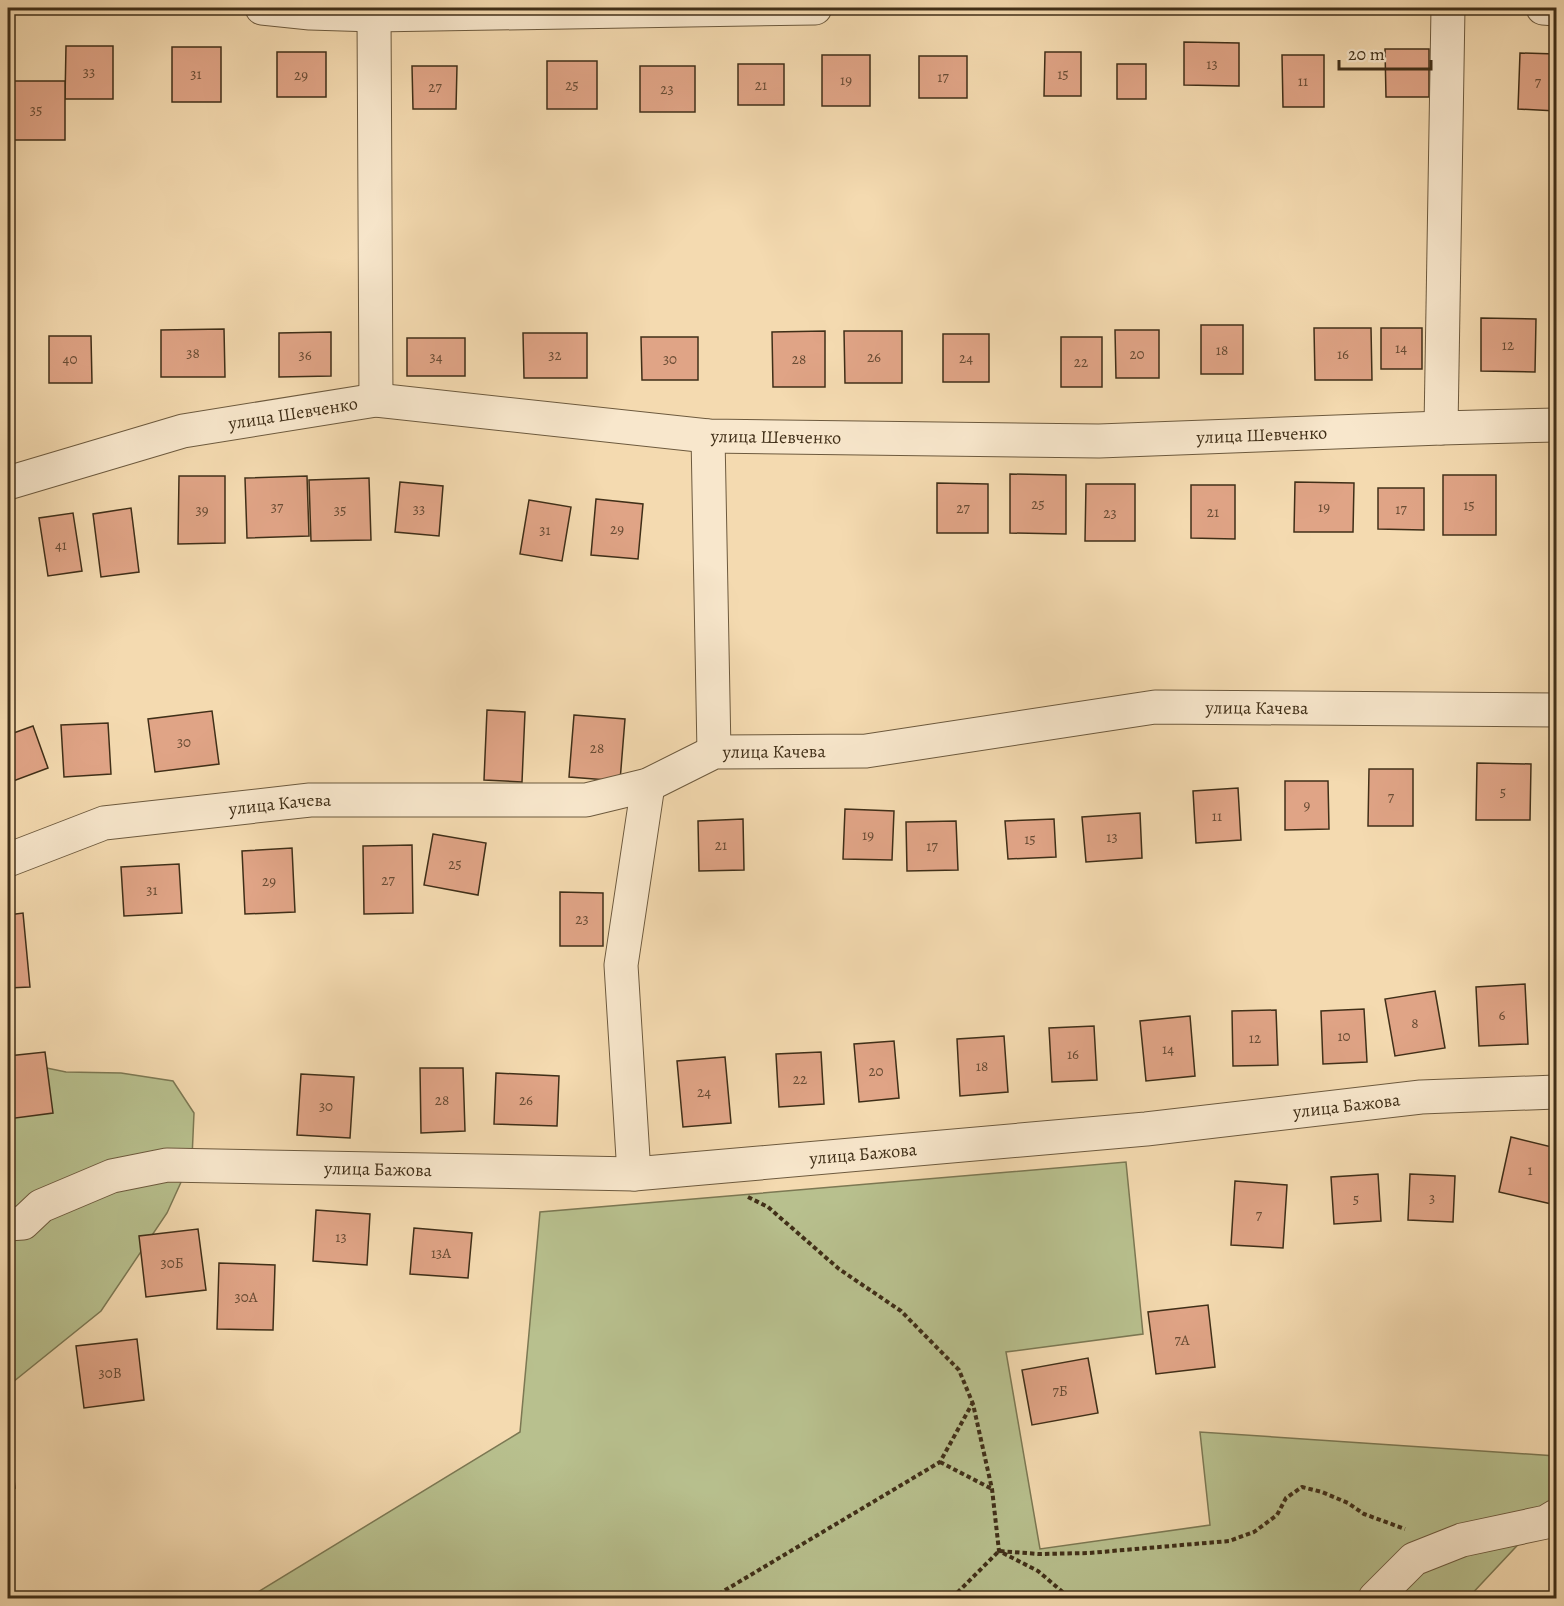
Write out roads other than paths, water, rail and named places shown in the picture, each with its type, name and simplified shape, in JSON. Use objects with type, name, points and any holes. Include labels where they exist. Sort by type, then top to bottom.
[{"type":"street","points":[[262,8],[375,15],[815,8]]},
{"type":"street","points":[[1441,428],[1448,8]]},
{"type":"street","points":[[1543,8],[1557,9]]},
{"type":"street","points":[[375,15],[376,400]]},
{"type":"street","name":"улица Шевченко","points":[[8,483],[183,431],[376,400],[708,436],[1099,441],[1557,425]]},
{"type":"street","points":[[708,436],[714,752]]},
{"type":"street","name":"улица Качева","points":[[8,860],[104,823],[310,800],[586,800],[648,785],[714,752],[866,750],[1155,707],[1557,710]]},
{"type":"street","points":[[634,1174],[621,965],[648,785]]},
{"type":"street","name":"улица Бажова","points":[[8,1224],[23,1222],[41,1206],[112,1176],[167,1165],[634,1174],[1146,1129],[1421,1097],[1557,1092]]},
{"type":"street","points":[[1375,1599],[1414,1559],[1461,1540],[1546,1522],[1557,1515]]}]
